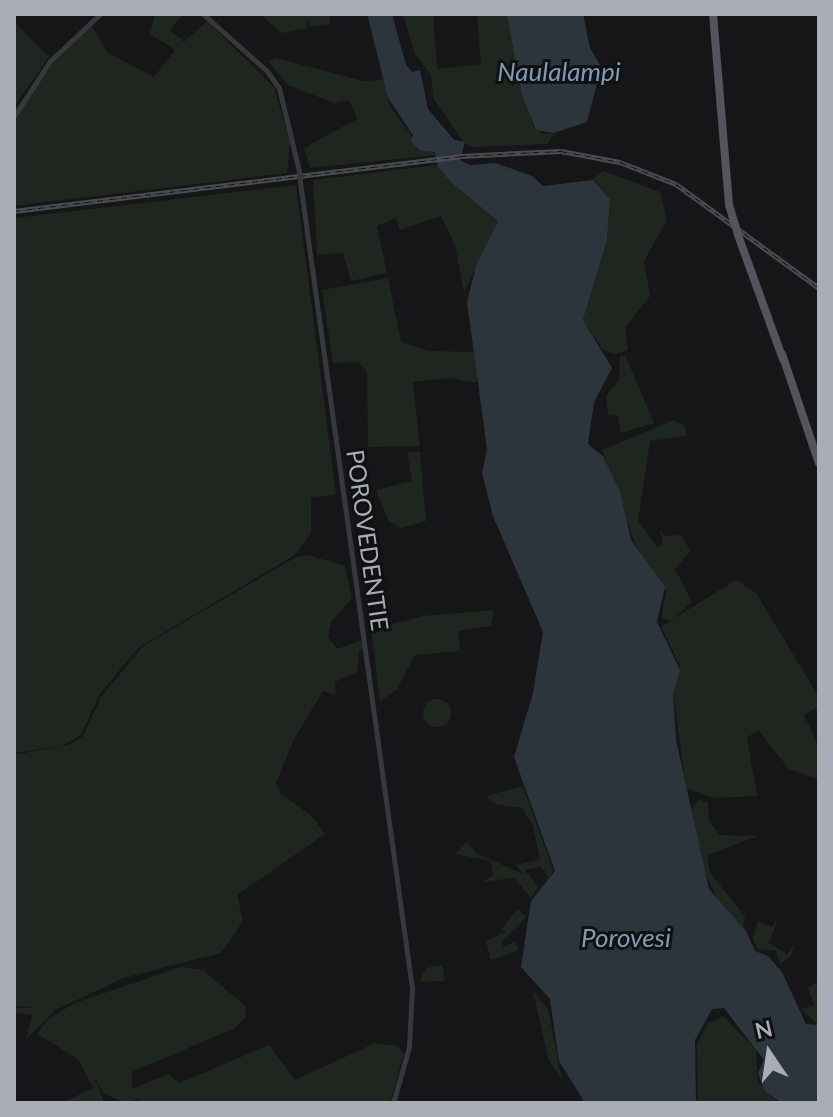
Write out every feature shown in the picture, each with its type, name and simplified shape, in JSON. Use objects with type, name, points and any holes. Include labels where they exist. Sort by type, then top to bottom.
[{"type":"main road","points":[[713,14],[729,205],[819,463]]},
{"type":"street","points":[[14,116],[50,61],[100,14]]},
{"type":"street","name":"POROVEDENTIE","points":[[203,14],[267,71],[279,88],[299,171],[411,976],[409,1047],[393,1103]]},
{"type":"shaded area","points":[[155,14],[183,14],[170,30],[184,42],[207,21],[274,87],[290,143],[287,173],[14,206],[14,120],[56,58],[91,25],[108,53],[154,77],[175,50],[150,34]]},
{"type":"shaded area","points":[[260,14],[330,14],[330,24],[310,27],[307,18],[308,28],[281,33]]},
{"type":"shaded area","points":[[403,14],[433,14],[437,69],[481,64],[477,14],[507,14],[532,124],[543,134],[554,133],[547,144],[472,147],[463,141],[433,98],[431,75],[415,54]]},
{"type":"shaded area","points":[[14,21],[49,57],[14,107]]},
{"type":"shaded area","points":[[276,58],[363,81],[384,80],[389,105],[414,139],[437,155],[310,168],[304,148],[357,119],[349,100],[334,103],[288,85],[268,61]]},
{"type":"shaded area","points":[[437,165],[498,221],[464,292],[455,245],[441,216],[400,230],[396,218],[377,226],[387,273],[351,281],[343,253],[317,255],[313,180]]},
{"type":"shaded area","points":[[603,171],[660,192],[667,220],[644,261],[650,296],[625,328],[628,350],[616,354],[603,350],[583,320],[607,240],[610,199],[593,179]]},
{"type":"shaded area","points":[[296,185],[336,494],[311,498],[311,533],[295,555],[138,648],[99,695],[81,735],[61,746],[14,753],[14,218]]},
{"type":"shaded area","points":[[388,278],[401,342],[428,351],[474,352],[479,362],[476,383],[451,378],[413,382],[420,446],[368,447],[367,371],[358,362],[333,363],[322,290]]},
{"type":"shaded area","points":[[625,355],[654,423],[621,433],[618,416],[608,415],[606,396],[619,380],[620,356]]},
{"type":"shaded area","points":[[674,420],[685,426],[686,436],[650,441],[638,521],[658,548],[663,543],[660,530],[665,536],[682,535],[690,551],[675,569],[692,602],[673,619],[736,580],[756,593],[819,697],[819,706],[804,715],[819,748],[819,779],[789,769],[759,731],[747,737],[757,796],[714,798],[686,788],[673,693],[680,666],[661,627],[671,621],[661,618],[666,592],[635,544],[602,450]]},
{"type":"shaded area","points":[[407,452],[420,452],[426,521],[401,528],[388,520],[376,490],[412,481]]},
{"type":"shaded area","points":[[308,555],[345,566],[352,598],[331,622],[328,637],[337,649],[363,640],[364,651],[359,650],[357,672],[335,682],[336,695],[323,691],[293,741],[276,783],[280,793],[311,815],[325,834],[237,895],[243,921],[221,953],[123,978],[58,1009],[14,1006],[14,755],[71,744],[83,736],[101,697],[143,646],[296,557]]},
{"type":"shaded area","points":[[494,610],[491,626],[458,631],[460,651],[415,655],[397,689],[380,701],[371,630],[423,616]]},
{"type":"shaded area","points":[[437,699],[447,703],[451,713],[447,723],[437,727],[427,723],[423,713],[427,703]]},
{"type":"shaded area","points":[[523,786],[553,870],[549,879],[541,867],[525,870],[538,887],[531,898],[514,878],[481,882],[493,876],[491,861],[455,854],[467,842],[476,853],[523,874],[516,865],[540,860],[533,825],[522,808],[495,804],[486,796]]},
{"type":"shaded area","points":[[698,799],[708,803],[709,821],[720,835],[758,836],[707,855],[710,873],[745,916],[743,928],[717,898],[705,873],[690,813]]},
{"type":"shaded area","points":[[517,909],[526,917],[501,942],[504,947],[515,942],[519,950],[491,960],[486,941],[507,931],[501,930]]},
{"type":"shaded area","points":[[779,915],[769,943],[787,954],[794,945],[791,956],[780,964],[776,951],[758,949],[753,939],[758,921],[772,927]]},
{"type":"shaded area","points":[[442,965],[445,981],[419,982],[426,968]]},
{"type":"shaded area","points":[[181,967],[203,970],[245,1006],[246,1017],[235,1028],[132,1072],[132,1089],[168,1074],[180,1083],[269,1045],[295,1080],[375,1043],[397,1046],[404,1053],[390,1103],[141,1103],[138,1099],[127,1103],[104,1094],[96,1080],[93,1082],[97,1082],[104,1103],[62,1103],[93,1088],[78,1059],[37,1034],[48,1019],[75,1003]]},
{"type":"shaded area","points":[[819,981],[819,1026],[801,1009],[814,1005],[808,988]]},
{"type":"shaded area","points":[[533,991],[548,1009],[562,1080],[548,1059]]},
{"type":"shaded area","points":[[45,1007],[56,1010],[26,1039],[32,1015],[14,1012],[14,1008]]},
{"type":"shaded area","points":[[723,1016],[756,1050],[758,1082],[778,1103],[698,1103],[697,1044],[708,1023]]},
{"type":"water","name":"Porovesi","points":[[367,14],[392,14],[406,65],[412,72],[420,70],[428,109],[454,140],[465,142],[460,160],[470,165],[495,163],[532,176],[543,186],[593,180],[610,199],[607,240],[583,320],[612,368],[594,402],[588,444],[603,456],[620,492],[631,540],[665,587],[657,622],[680,670],[673,693],[676,740],[709,889],[746,931],[755,951],[768,956],[782,972],[806,1024],[819,1025],[819,1103],[781,1103],[764,1090],[758,1073],[764,1060],[724,1008],[712,1009],[695,1040],[696,1103],[585,1103],[559,1061],[550,999],[521,967],[531,901],[555,871],[514,757],[533,693],[543,632],[493,516],[482,473],[487,449],[467,302],[476,266],[498,221],[453,184],[438,167],[435,152],[421,151],[411,142],[413,135],[388,98]]},
{"type":"water","name":"Naulalampi","points":[[507,14],[583,14],[590,48],[601,67],[587,122],[554,133],[536,130],[522,95]]},
{"type":"railway","points":[[14,211],[461,156],[561,151],[620,162],[676,184],[819,288]]}]
